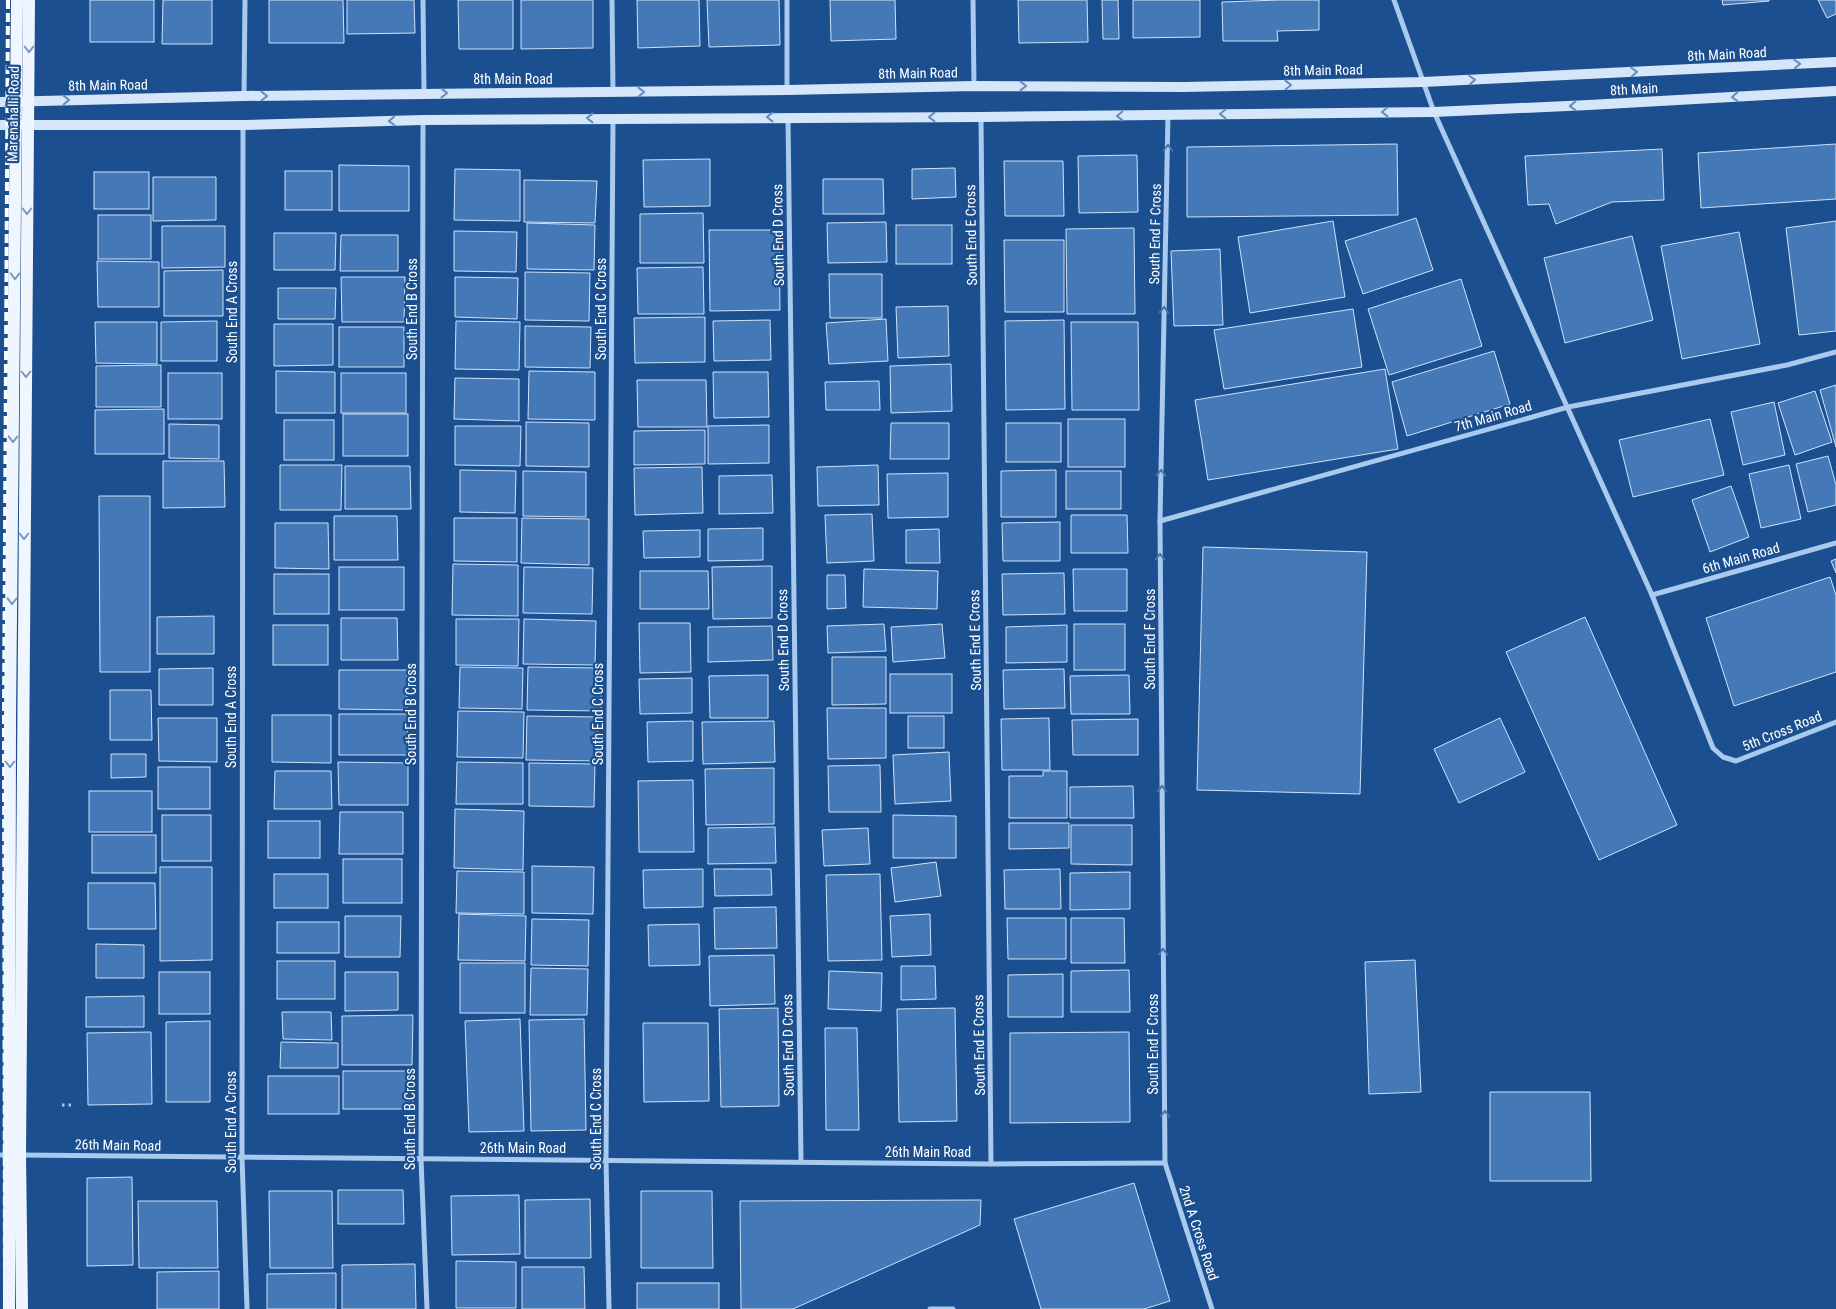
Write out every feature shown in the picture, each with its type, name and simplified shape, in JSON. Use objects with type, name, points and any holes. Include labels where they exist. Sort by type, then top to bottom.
[{"type":"main road","points":[[9,1309],[10,729],[17,0]]},
{"type":"main road","name":"Marenahalli Road","points":[[22,1309],[20,1155],[29,0]]},
{"type":"main road","name":"8th Main Road","points":[[0,102],[244,96],[974,86],[1184,87],[1423,82],[1836,62]]},
{"type":"main road","name":"8th Main","points":[[1434,112],[1836,91]]},
{"type":"main road","points":[[0,125],[243,125],[423,120],[1434,112]]},
{"type":"street","points":[[244,0],[244,96]]},
{"type":"street","points":[[424,0],[424,94]]},
{"type":"street","points":[[612,0],[613,92]]},
{"type":"street","points":[[787,0],[787,90]]},
{"type":"street","points":[[973,0],[974,86]]},
{"type":"street","points":[[1394,0],[1434,112],[1652,595]]},
{"type":"street","name":"South End F Cross","points":[[1165,1163],[1160,521],[1168,115]]},
{"type":"street","name":"South End D Cross","points":[[788,117],[801,1162]]},
{"type":"street","name":"South End E Cross","points":[[981,117],[991,1164]]},
{"type":"street","name":"South End C Cross","points":[[609,1309],[606,1160],[613,118]]},
{"type":"street","name":"South End B Cross","points":[[423,120],[421,1159],[427,1309]]},
{"type":"street","name":"South End A Cross","points":[[243,125],[242,1157],[247,1309]]},
{"type":"street","name":"7th Main Road","points":[[1160,521],[1568,407],[1787,365],[1836,352]]},
{"type":"street","name":"6th Main Road","points":[[1652,595],[1836,542]]},
{"type":"street","name":"5th Cross Road","points":[[1652,595],[1714,748],[1722,757],[1736,762],[1836,722]]},
{"type":"street","name":"26th Main Road","points":[[0,1155],[991,1164],[1165,1163]]},
{"type":"street","name":"2nd A Cross Road","points":[[1165,1163],[1212,1309]]},
{"type":"street","points":[[930,1309],[953,1309]]},
{"type":"path","points":[[62,1105],[72,1105]]},
{"type":"building","points":[[90,0],[154,0],[154,42],[90,42]]},
{"type":"building","points":[[163,0],[212,0],[212,44],[162,44]]},
{"type":"building","points":[[269,0],[343,0],[344,43],[269,43]]},
{"type":"building","points":[[347,0],[414,0],[415,33],[347,34]]},
{"type":"building","points":[[458,0],[513,0],[513,49],[459,49]]},
{"type":"building","points":[[521,0],[593,0],[593,48],[521,49]]},
{"type":"building","points":[[637,0],[699,0],[700,46],[638,48]]},
{"type":"building","points":[[707,0],[779,0],[780,45],[709,47]]},
{"type":"building","points":[[830,0],[895,0],[896,39],[831,41]]},
{"type":"building","points":[[1018,0],[1087,0],[1088,42],[1019,43]]},
{"type":"building","points":[[1102,0],[1118,0],[1119,39],[1103,39]]},
{"type":"building","points":[[1133,0],[1200,0],[1200,37],[1133,38]]},
{"type":"building","points":[[1319,0],[1319,30],[1277,31],[1278,41],[1223,41],[1222,2]]},
{"type":"building","points":[[1722,0],[1769,0],[1769,1],[1723,5]]},
{"type":"building","points":[[1818,0],[1836,0],[1836,14],[1827,18]]},
{"type":"building","points":[[1397,144],[1398,215],[1187,217],[1187,147]]},
{"type":"building","points":[[1836,144],[1836,199],[1701,208],[1698,153]]},
{"type":"building","points":[[1662,149],[1664,200],[1612,202],[1556,224],[1549,204],[1528,205],[1525,156]]},
{"type":"building","points":[[1137,155],[1138,212],[1079,213],[1078,156]]},
{"type":"building","points":[[710,159],[710,206],[644,207],[643,160]]},
{"type":"building","points":[[1004,161],[1063,161],[1064,216],[1005,216]]},
{"type":"building","points":[[339,165],[409,166],[409,211],[339,211]]},
{"type":"building","points":[[955,168],[956,197],[912,199],[912,169]]},
{"type":"building","points":[[455,169],[520,170],[520,221],[454,220]]},
{"type":"building","points":[[285,171],[332,171],[332,210],[285,210]]},
{"type":"building","points":[[94,172],[149,172],[149,209],[94,209]]},
{"type":"building","points":[[153,177],[216,177],[216,220],[153,221]]},
{"type":"building","points":[[823,179],[883,179],[884,214],[823,214]]},
{"type":"building","points":[[524,180],[597,181],[595,223],[524,222]]},
{"type":"building","points":[[703,213],[704,263],[640,263],[640,214]]},
{"type":"building","points":[[98,215],[151,215],[151,259],[98,259]]},
{"type":"building","points":[[1416,218],[1433,270],[1363,294],[1345,241]]},
{"type":"building","points":[[1333,221],[1345,297],[1250,313],[1238,237]]},
{"type":"building","points":[[1836,221],[1836,331],[1799,335],[1786,228]]},
{"type":"building","points":[[886,222],[887,262],[828,263],[827,223]]},
{"type":"building","points":[[527,223],[595,225],[594,270],[527,269]]},
{"type":"building","points":[[896,225],[952,225],[952,264],[896,264]]},
{"type":"building","points":[[162,226],[225,226],[225,267],[162,268]]},
{"type":"building","points":[[1134,228],[1135,314],[1067,314],[1066,229]]},
{"type":"building","points":[[709,230],[779,230],[780,310],[710,311]]},
{"type":"building","points":[[454,231],[517,232],[516,272],[454,271]]},
{"type":"building","points":[[1739,232],[1760,344],[1682,359],[1661,246]]},
{"type":"building","points":[[274,233],[336,233],[335,270],[274,270]]},
{"type":"building","points":[[341,235],[398,235],[398,271],[340,271]]},
{"type":"building","points":[[1632,236],[1653,320],[1565,343],[1544,258]]},
{"type":"building","points":[[1004,240],[1064,240],[1064,312],[1005,312]]},
{"type":"building","points":[[1220,249],[1223,325],[1174,326],[1171,251]]},
{"type":"building","points":[[97,261],[159,262],[159,307],[98,307]]},
{"type":"building","points":[[703,267],[704,314],[638,314],[637,268]]},
{"type":"building","points":[[223,270],[223,316],[164,316],[164,271]]},
{"type":"building","points":[[525,272],[590,273],[589,321],[525,320]]},
{"type":"building","points":[[829,274],[882,274],[882,318],[830,318]]},
{"type":"building","points":[[341,277],[405,277],[404,322],[342,322]]},
{"type":"building","points":[[455,277],[518,278],[517,319],[455,317]]},
{"type":"building","points":[[1461,279],[1482,346],[1389,375],[1368,309]]},
{"type":"building","points":[[278,288],[336,288],[335,319],[278,319]]},
{"type":"building","points":[[948,306],[949,356],[898,358],[896,307]]},
{"type":"building","points":[[1353,309],[1362,367],[1224,389],[1214,330]]},
{"type":"building","points":[[705,317],[705,362],[635,363],[634,318]]},
{"type":"building","points":[[886,319],[888,361],[829,364],[826,323]]},
{"type":"building","points":[[770,320],[771,360],[714,361],[713,321]]},
{"type":"building","points":[[1064,320],[1065,409],[1006,410],[1005,321]]},
{"type":"building","points":[[217,321],[217,361],[161,361],[161,322]]},
{"type":"building","points":[[456,321],[520,322],[519,370],[455,369]]},
{"type":"building","points":[[95,322],[157,322],[157,364],[96,363]]},
{"type":"building","points":[[1071,322],[1138,322],[1139,410],[1072,410]]},
{"type":"building","points":[[274,324],[333,324],[333,365],[274,366]]},
{"type":"building","points":[[525,326],[591,327],[590,368],[525,367]]},
{"type":"building","points":[[339,327],[404,327],[404,367],[339,367]]},
{"type":"building","points":[[1494,351],[1510,404],[1407,436],[1392,382]]},
{"type":"building","points":[[951,364],[952,411],[891,413],[890,366]]},
{"type":"building","points":[[161,365],[161,407],[96,407],[96,366]]},
{"type":"building","points":[[1385,369],[1398,449],[1208,480],[1195,400]]},
{"type":"building","points":[[276,371],[335,372],[335,413],[276,413]]},
{"type":"building","points":[[529,371],[595,372],[595,420],[528,419]]},
{"type":"building","points":[[713,372],[768,372],[769,417],[714,418]]},
{"type":"building","points":[[168,373],[222,373],[222,419],[168,419]]},
{"type":"building","points":[[341,373],[406,373],[406,413],[341,413]]},
{"type":"building","points":[[455,378],[519,379],[519,421],[454,419]]},
{"type":"building","points":[[637,380],[706,380],[707,427],[638,427]]},
{"type":"building","points":[[879,381],[880,410],[826,410],[825,382]]},
{"type":"building","points":[[1836,385],[1836,447],[1820,390]]},
{"type":"building","points":[[1815,391],[1832,442],[1795,455],[1778,403]]},
{"type":"building","points":[[1774,402],[1785,455],[1743,465],[1731,412]]},
{"type":"building","points":[[164,409],[164,454],[95,454],[95,410]]},
{"type":"building","points":[[343,414],[408,414],[408,456],[343,456]]},
{"type":"building","points":[[1068,419],[1125,419],[1125,467],[1068,467]]},
{"type":"building","points":[[1710,419],[1724,475],[1633,497],[1619,440]]},
{"type":"building","points":[[284,420],[334,420],[334,460],[284,460]]},
{"type":"building","points":[[526,422],[589,423],[589,467],[526,466]]},
{"type":"building","points":[[891,423],[949,423],[949,459],[890,459]]},
{"type":"building","points":[[1006,423],[1061,423],[1061,462],[1006,462]]},
{"type":"building","points":[[169,424],[219,425],[219,459],[169,458]]},
{"type":"building","points":[[769,425],[769,463],[708,464],[708,426]]},
{"type":"building","points":[[455,426],[521,426],[520,466],[455,465]]},
{"type":"building","points":[[705,430],[705,464],[634,465],[634,431]]},
{"type":"building","points":[[1828,456],[1836,485],[1836,505],[1808,512],[1796,464]]},
{"type":"building","points":[[163,461],[224,461],[225,507],[163,508]]},
{"type":"building","points":[[280,465],[342,465],[341,510],[280,510]]},
{"type":"building","points":[[878,465],[879,505],[818,506],[817,467]]},
{"type":"building","points":[[1789,465],[1801,519],[1761,528],[1749,474]]},
{"type":"building","points":[[345,466],[410,466],[411,509],[345,509]]},
{"type":"building","points":[[702,467],[703,513],[635,515],[634,468]]},
{"type":"building","points":[[460,470],[516,471],[515,513],[460,512]]},
{"type":"building","points":[[1056,470],[1056,517],[1001,517],[1001,471]]},
{"type":"building","points":[[523,471],[586,472],[586,517],[523,516]]},
{"type":"building","points":[[1066,471],[1121,471],[1121,509],[1066,509]]},
{"type":"building","points":[[948,473],[948,517],[888,518],[887,474]]},
{"type":"building","points":[[772,475],[773,513],[719,514],[719,476]]},
{"type":"building","points":[[1731,486],[1749,537],[1710,552],[1692,500]]},
{"type":"building","points":[[99,496],[150,496],[150,672],[100,672]]},
{"type":"building","points":[[872,514],[874,561],[827,563],[825,515]]},
{"type":"building","points":[[1071,515],[1127,515],[1128,553],[1071,553]]},
{"type":"building","points":[[334,516],[397,516],[398,560],[334,560]]},
{"type":"building","points":[[454,518],[517,518],[517,562],[454,561]]},
{"type":"building","points":[[522,518],[589,519],[589,565],[521,563]]},
{"type":"building","points":[[1060,522],[1060,561],[1003,561],[1002,523]]},
{"type":"building","points":[[275,523],[328,523],[329,569],[275,568]]},
{"type":"building","points":[[763,528],[763,560],[708,561],[708,529]]},
{"type":"building","points":[[939,529],[940,563],[906,563],[906,530]]},
{"type":"building","points":[[700,530],[700,557],[644,558],[643,531]]},
{"type":"building","points":[[1203,547],[1367,552],[1360,794],[1197,790]]},
{"type":"building","points":[[1836,559],[1836,573],[1831,561]]},
{"type":"building","points":[[453,564],[518,565],[518,616],[452,615]]},
{"type":"building","points":[[772,566],[772,618],[713,619],[712,567]]},
{"type":"building","points":[[339,567],[404,567],[404,610],[339,610]]},
{"type":"building","points":[[524,567],[593,568],[592,614],[523,613]]},
{"type":"building","points":[[864,569],[938,571],[937,609],[863,607]]},
{"type":"building","points":[[1073,569],[1127,569],[1127,611],[1074,611]]},
{"type":"building","points":[[640,571],[708,571],[709,609],[640,609]]},
{"type":"building","points":[[1064,573],[1065,614],[1003,615],[1002,574]]},
{"type":"building","points":[[274,574],[329,574],[329,614],[274,614]]},
{"type":"building","points":[[827,575],[845,575],[846,608],[827,609]]},
{"type":"building","points":[[1830,577],[1836,595],[1836,672],[1734,706],[1706,618]]},
{"type":"building","points":[[214,616],[214,654],[157,654],[157,617]]},
{"type":"building","points":[[1585,617],[1677,825],[1599,860],[1506,652]]},
{"type":"building","points":[[341,618],[397,618],[398,660],[341,660]]},
{"type":"building","points":[[456,619],[519,619],[518,666],[456,665]]},
{"type":"building","points":[[524,619],[596,621],[595,665],[523,664]]},
{"type":"building","points":[[639,623],[690,623],[691,672],[640,673]]},
{"type":"building","points":[[884,624],[886,651],[828,653],[827,626]]},
{"type":"building","points":[[942,624],[945,658],[893,662],[891,627]]},
{"type":"building","points":[[1074,624],[1125,624],[1125,670],[1074,670]]},
{"type":"building","points":[[273,625],[328,625],[328,665],[273,665]]},
{"type":"building","points":[[1067,625],[1067,662],[1006,663],[1006,627]]},
{"type":"building","points":[[772,626],[773,660],[708,662],[708,627]]},
{"type":"building","points":[[832,657],[886,657],[886,704],[832,705]]},
{"type":"building","points":[[460,667],[523,668],[522,709],[459,708]]},
{"type":"building","points":[[528,667],[601,668],[601,711],[527,710]]},
{"type":"building","points":[[213,668],[213,705],[159,705],[159,669]]},
{"type":"building","points":[[1064,669],[1065,708],[1004,709],[1003,670]]},
{"type":"building","points":[[339,670],[407,670],[407,710],[339,709]]},
{"type":"building","points":[[890,674],[952,674],[952,713],[890,713]]},
{"type":"building","points":[[768,675],[768,718],[710,718],[709,676]]},
{"type":"building","points":[[1129,675],[1130,714],[1071,714],[1070,676]]},
{"type":"building","points":[[692,678],[692,713],[640,714],[639,679]]},
{"type":"building","points":[[110,690],[151,690],[152,740],[110,740]]},
{"type":"building","points":[[827,708],[886,708],[886,758],[828,759]]},
{"type":"building","points":[[458,711],[524,712],[523,758],[457,757]]},
{"type":"building","points":[[339,714],[408,714],[407,755],[339,755]]},
{"type":"building","points":[[272,715],[331,715],[331,763],[272,762]]},
{"type":"building","points":[[527,716],[598,717],[598,761],[526,760]]},
{"type":"building","points":[[908,716],[944,716],[944,748],[908,748]]},
{"type":"building","points":[[158,718],[217,718],[217,762],[159,761]]},
{"type":"building","points":[[1049,718],[1050,770],[1002,770],[1001,719]]},
{"type":"building","points":[[1500,718],[1525,772],[1459,803],[1434,749]]},
{"type":"building","points":[[1138,719],[1138,755],[1073,755],[1072,720]]},
{"type":"building","points":[[693,721],[693,761],[648,762],[647,722]]},
{"type":"building","points":[[774,721],[775,762],[703,764],[702,722]]},
{"type":"building","points":[[949,752],[951,801],[895,804],[893,755]]},
{"type":"building","points":[[111,754],[146,754],[146,777],[111,778]]},
{"type":"building","points":[[338,762],[408,763],[408,805],[339,805]]},
{"type":"building","points":[[457,762],[523,763],[523,804],[456,804]]},
{"type":"building","points":[[529,763],[595,764],[594,807],[529,806]]},
{"type":"building","points":[[880,765],[881,812],[829,812],[828,766]]},
{"type":"building","points":[[158,767],[210,767],[210,809],[158,809]]},
{"type":"building","points":[[774,768],[774,824],[706,825],[705,769]]},
{"type":"building","points":[[275,771],[331,771],[332,809],[274,809]]},
{"type":"building","points":[[1043,771],[1067,771],[1067,818],[1009,818],[1009,776],[1043,776]]},
{"type":"building","points":[[693,780],[694,852],[639,852],[638,781]]},
{"type":"building","points":[[1133,786],[1134,818],[1070,818],[1070,787]]},
{"type":"building","points":[[89,791],[152,791],[152,832],[89,832]]},
{"type":"building","points":[[455,809],[524,811],[523,870],[454,868]]},
{"type":"building","points":[[340,812],[403,812],[403,854],[339,854]]},
{"type":"building","points":[[162,815],[211,815],[211,861],[162,861]]},
{"type":"building","points":[[893,815],[956,816],[956,858],[893,858]]},
{"type":"building","points":[[268,821],[320,821],[320,858],[268,858]]},
{"type":"building","points":[[1009,823],[1069,823],[1069,848],[1009,849]]},
{"type":"building","points":[[1071,825],[1132,825],[1132,865],[1071,864]]},
{"type":"building","points":[[775,827],[776,863],[708,864],[708,828]]},
{"type":"building","points":[[868,828],[870,864],[824,866],[822,830]]},
{"type":"building","points":[[92,835],[156,835],[156,873],[92,873]]},
{"type":"building","points":[[343,859],[402,859],[402,903],[343,903]]},
{"type":"building","points":[[936,862],[941,896],[895,902],[891,868]]},
{"type":"building","points":[[532,866],[594,867],[593,914],[532,913]]},
{"type":"building","points":[[160,867],[212,867],[212,960],[160,961]]},
{"type":"building","points":[[703,869],[703,907],[644,908],[643,870]]},
{"type":"building","points":[[714,869],[771,869],[772,895],[715,896]]},
{"type":"building","points":[[1060,869],[1061,909],[1005,909],[1004,870]]},
{"type":"building","points":[[457,871],[524,872],[524,914],[456,913]]},
{"type":"building","points":[[1130,872],[1130,909],[1070,910],[1070,873]]},
{"type":"building","points":[[274,874],[328,874],[328,908],[274,908]]},
{"type":"building","points":[[880,874],[882,960],[828,961],[826,875]]},
{"type":"building","points":[[88,883],[155,883],[156,929],[88,929]]},
{"type":"building","points":[[776,907],[777,948],[715,949],[714,908]]},
{"type":"building","points":[[459,914],[526,916],[525,961],[458,960]]},
{"type":"building","points":[[930,914],[931,955],[892,957],[890,916]]},
{"type":"building","points":[[345,916],[401,916],[400,957],[345,957]]},
{"type":"building","points":[[1007,918],[1066,918],[1066,959],[1008,959]]},
{"type":"building","points":[[1071,918],[1124,918],[1125,963],[1071,963]]},
{"type":"building","points":[[532,919],[589,920],[588,966],[531,965]]},
{"type":"building","points":[[277,922],[339,922],[339,953],[277,953]]},
{"type":"building","points":[[699,924],[700,965],[649,966],[648,925]]},
{"type":"building","points":[[96,944],[144,945],[144,978],[96,978]]},
{"type":"building","points":[[774,955],[775,1004],[710,1006],[709,956]]},
{"type":"building","points":[[1415,960],[1421,1092],[1369,1094],[1365,962]]},
{"type":"building","points":[[277,961],[335,961],[335,999],[277,999]]},
{"type":"building","points":[[460,963],[525,963],[525,1013],[460,1013]]},
{"type":"building","points":[[901,966],[935,966],[936,999],[901,1000]]},
{"type":"building","points":[[531,968],[588,969],[587,1015],[530,1015]]},
{"type":"building","points":[[1129,970],[1130,1012],[1071,1012],[1071,971]]},
{"type":"building","points":[[829,971],[882,973],[881,1011],[828,1009]]},
{"type":"building","points":[[159,972],[210,972],[210,1014],[159,1014]]},
{"type":"building","points":[[345,972],[398,972],[398,1010],[345,1011]]},
{"type":"building","points":[[1063,974],[1063,1017],[1008,1017],[1008,975]]},
{"type":"building","points":[[144,996],[144,1027],[86,1027],[86,997]]},
{"type":"building","points":[[778,1008],[779,1106],[721,1107],[719,1009]]},
{"type":"building","points":[[955,1008],[957,1121],[899,1122],[897,1009]]},
{"type":"building","points":[[282,1012],[331,1012],[332,1040],[283,1039]]},
{"type":"building","points":[[413,1015],[412,1065],[342,1065],[342,1016]]},
{"type":"building","points":[[520,1019],[524,1131],[469,1132],[465,1021]]},
{"type":"building","points":[[584,1019],[586,1130],[531,1131],[529,1020]]},
{"type":"building","points":[[210,1021],[210,1102],[166,1102],[166,1022]]},
{"type":"building","points":[[643,1023],[708,1023],[709,1101],[644,1102]]},
{"type":"building","points":[[825,1028],[857,1028],[859,1130],[826,1130]]},
{"type":"building","points":[[151,1032],[152,1104],[88,1105],[87,1033]]},
{"type":"building","points":[[1129,1032],[1130,1122],[1010,1123],[1010,1033]]},
{"type":"building","points":[[281,1042],[338,1043],[338,1068],[280,1068]]},
{"type":"building","points":[[343,1071],[413,1071],[413,1109],[343,1109]]},
{"type":"building","points":[[268,1076],[339,1076],[339,1114],[268,1114]]},
{"type":"building","points":[[1490,1092],[1590,1092],[1591,1181],[1490,1181]]},
{"type":"building","points":[[132,1177],[133,1265],[87,1266],[87,1178]]},
{"type":"building","points":[[1134,1183],[1170,1301],[1144,1309],[1041,1309],[1014,1219]]},
{"type":"building","points":[[338,1190],[403,1190],[404,1224],[338,1224]]},
{"type":"building","points":[[269,1191],[332,1191],[333,1268],[270,1268]]},
{"type":"building","points":[[641,1191],[712,1191],[713,1268],[641,1268]]},
{"type":"building","points":[[519,1195],[520,1254],[452,1255],[451,1196]]},
{"type":"building","points":[[590,1199],[591,1258],[525,1258],[525,1200]]},
{"type":"building","points":[[981,1200],[980,1225],[793,1309],[741,1309],[740,1201]]},
{"type":"building","points":[[138,1201],[217,1201],[218,1268],[139,1268]]},
{"type":"building","points":[[456,1261],[516,1262],[516,1308],[456,1308]]},
{"type":"building","points":[[415,1264],[416,1309],[342,1309],[342,1265]]},
{"type":"building","points":[[522,1267],[584,1267],[585,1309],[522,1309]]},
{"type":"building","points":[[219,1271],[219,1309],[157,1309],[157,1272]]},
{"type":"building","points":[[336,1273],[336,1309],[267,1309],[267,1274]]},
{"type":"building","points":[[637,1283],[719,1283],[719,1309],[637,1309]]},
{"type":"railway","points":[[5,1309],[4,718],[8,0]]}]
